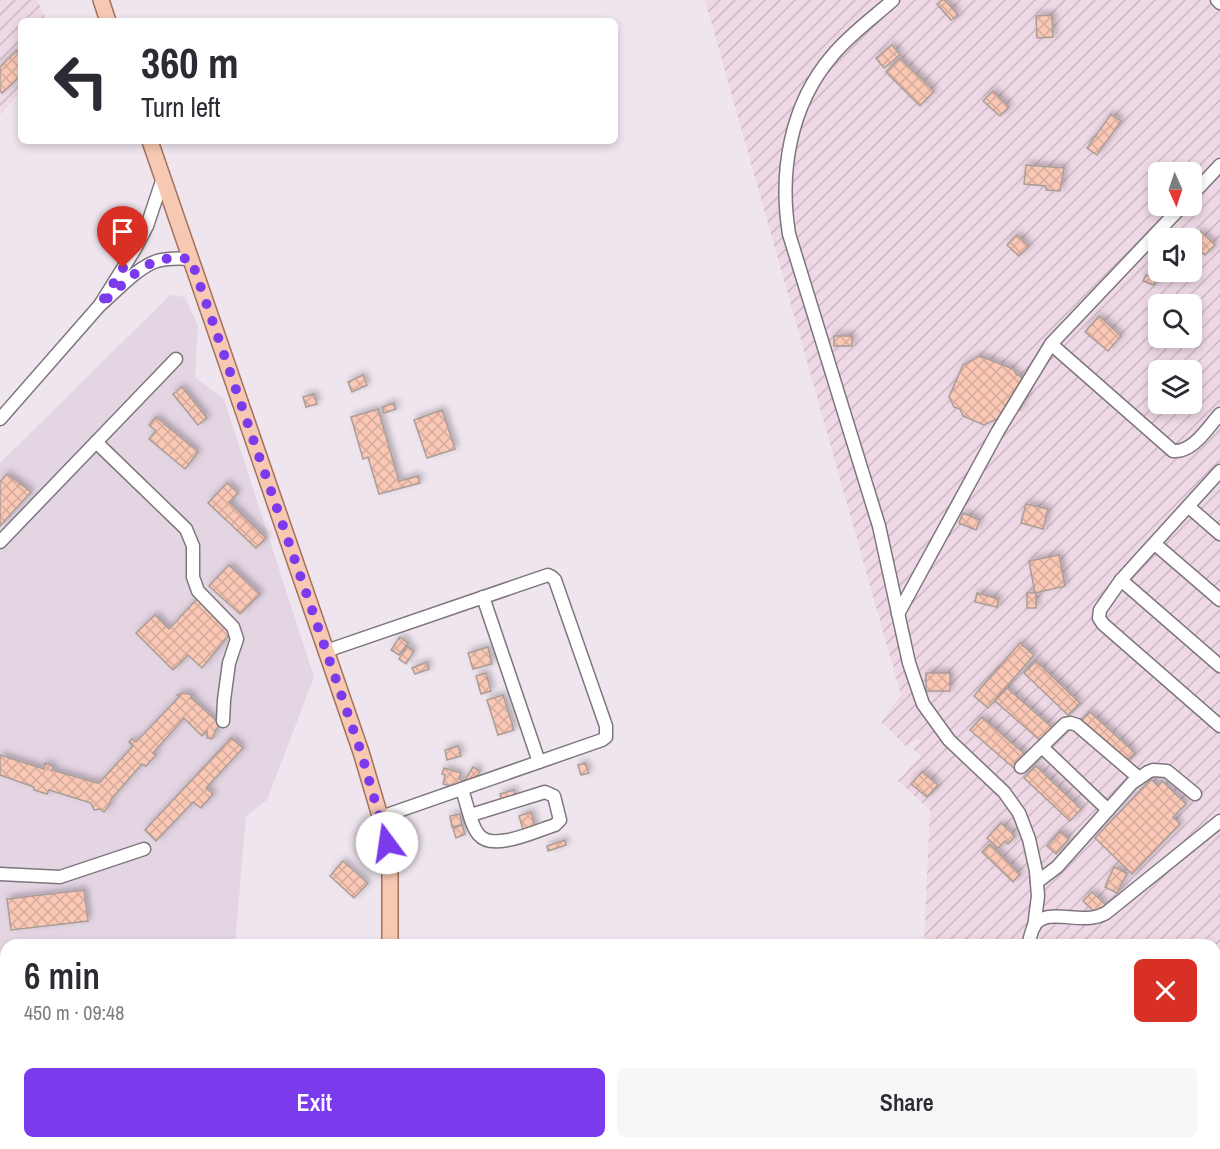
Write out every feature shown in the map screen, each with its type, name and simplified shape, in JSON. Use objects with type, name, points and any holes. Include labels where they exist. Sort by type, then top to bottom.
[{"type":"main road","points":[[101,0],[107,18]]},
{"type":"main road","points":[[151,144],[361,752],[381,817],[390,859],[390,939]]},
{"type":"street","points":[[885,3],[834,53],[809,90],[796,121],[788,153],[784,179],[784,206],[789,234],[879,526],[909,663],[923,704],[949,740],[1004,792],[1019,813],[1029,839],[1038,896],[1030,939]]},
{"type":"street","points":[[1202,184],[1220,165]]},
{"type":"street","points":[[100,305],[147,226],[163,178]]},
{"type":"street","points":[[898,614],[998,431],[1051,344],[1173,216]]},
{"type":"street","points":[[0,419],[100,305],[143,268],[173,258],[191,259]]},
{"type":"street","points":[[1051,344],[1173,451],[1181,452],[1189,448],[1220,414]]},
{"type":"street","points":[[0,542],[176,359]]},
{"type":"street","points":[[96,442],[186,529],[193,546],[193,577],[198,591],[237,634],[229,663],[224,700],[224,721]]},
{"type":"street","points":[[1220,471],[1190,507],[1121,580],[1100,610],[1099,618],[1103,624],[1220,726]]},
{"type":"street","points":[[1190,507],[1220,534]]},
{"type":"street","points":[[1155,544],[1220,600]]},
{"type":"street","points":[[326,651],[543,576],[552,577],[606,726],[606,737],[602,740],[381,817]]},
{"type":"street","points":[[1121,580],[1220,666]]},
{"type":"street","points":[[483,597],[539,762]]},
{"type":"street","points":[[1021,767],[1065,724],[1071,723],[1077,725],[1139,778]]},
{"type":"street","points":[[1042,747],[1108,810]]},
{"type":"street","points":[[1037,882],[1057,867],[1139,778],[1153,770],[1167,771],[1195,794]]},
{"type":"street","points":[[462,789],[471,815],[478,834],[490,841],[499,842],[555,825],[560,819],[554,796],[545,792],[471,815]]},
{"type":"street","points":[[1034,927],[1041,918],[1054,916],[1086,919],[1097,918],[1106,913],[1220,821]]},
{"type":"street","points":[[0,874],[60,877],[144,849]]},
{"type":"shaded area","points":[[0,0],[37,0],[46,18],[18,18],[18,94],[0,115]]},
{"type":"shaded area","points":[[705,0],[1220,0],[1220,939],[924,939],[930,810],[898,781],[921,756],[913,749],[921,741],[917,738],[907,747],[881,722],[901,695]]},
{"type":"shaded area","points":[[170,295],[185,297],[198,326],[195,377],[224,399],[314,677],[267,800],[246,816],[236,939],[0,939],[0,463]]},
{"type":"building","points":[[945,0],[958,15],[951,20],[937,4]]},
{"type":"building","points":[[1052,15],[1053,37],[1037,38],[1036,16]]},
{"type":"building","points":[[892,45],[900,55],[884,68],[876,58]]},
{"type":"building","points":[[18,51],[18,78],[2,93],[0,90],[0,67]]},
{"type":"building","points":[[900,58],[934,91],[920,106],[886,72]]},
{"type":"building","points":[[993,91],[1009,107],[1000,116],[983,101]]},
{"type":"building","points":[[1111,114],[1121,121],[1097,155],[1087,148]]},
{"type":"building","points":[[1026,165],[1064,168],[1060,191],[1046,190],[1046,186],[1024,184]]},
{"type":"building","points":[[1202,233],[1215,245],[1205,255],[1202,252]]},
{"type":"building","points":[[1017,235],[1029,246],[1019,256],[1007,245]]},
{"type":"building","points":[[1146,275],[1148,282],[1155,282],[1154,285],[1143,281]]},
{"type":"building","points":[[1099,316],[1121,336],[1108,351],[1085,332]]},
{"type":"building","points":[[834,336],[852,336],[852,346],[834,346]]},
{"type":"building","points":[[980,356],[1013,369],[1025,384],[1026,394],[1020,410],[984,425],[963,416],[960,409],[954,407],[949,397],[963,365]]},
{"type":"building","points":[[363,375],[367,385],[352,392],[348,382]]},
{"type":"building","points":[[182,387],[207,418],[198,425],[173,394]]},
{"type":"building","points":[[314,394],[317,404],[306,407],[303,397]]},
{"type":"building","points":[[394,403],[396,409],[384,413],[382,407]]},
{"type":"building","points":[[378,409],[399,481],[418,476],[420,483],[379,494],[368,457],[363,459],[351,417]]},
{"type":"building","points":[[442,410],[455,449],[427,458],[414,420]]},
{"type":"building","points":[[156,417],[198,452],[185,469],[149,439],[156,431],[149,425]]},
{"type":"building","points":[[7,474],[31,492],[0,526],[0,482]]},
{"type":"building","points":[[227,483],[238,493],[229,502],[266,538],[256,548],[208,503]]},
{"type":"building","points":[[1026,504],[1048,509],[1043,529],[1021,523]]},
{"type":"building","points":[[963,513],[980,520],[976,530],[959,523]]},
{"type":"building","points":[[1059,555],[1065,586],[1035,593],[1029,561]]},
{"type":"building","points":[[229,565],[260,594],[240,614],[209,586]]},
{"type":"building","points":[[977,593],[999,599],[997,607],[975,602]]},
{"type":"building","points":[[1027,593],[1036,593],[1036,608],[1027,608]]},
{"type":"building","points":[[197,599],[232,631],[202,668],[188,655],[173,670],[136,633],[155,615],[169,629]]},
{"type":"building","points":[[400,637],[408,643],[399,655],[391,650]]},
{"type":"building","points":[[1020,643],[1034,655],[988,708],[974,696]]},
{"type":"building","points":[[407,646],[414,651],[406,664],[399,659]]},
{"type":"building","points":[[488,647],[492,664],[473,669],[468,653]]},
{"type":"building","points":[[1036,661],[1080,703],[1068,715],[1024,673]]},
{"type":"building","points":[[427,662],[429,669],[415,674],[412,668]]},
{"type":"building","points":[[486,673],[491,691],[481,694],[476,676]]},
{"type":"building","points":[[926,673],[950,673],[950,691],[926,691]]},
{"type":"building","points":[[1007,688],[1054,729],[1042,742],[995,701]]},
{"type":"building","points":[[183,693],[193,695],[191,698],[220,724],[214,737],[207,738],[207,731],[202,736],[184,718],[153,753],[156,755],[146,766],[142,764],[111,799],[104,812],[100,809],[94,810],[91,803],[49,790],[47,794],[34,790],[34,787],[0,775],[0,755],[44,769],[45,763],[53,766],[52,770],[100,782],[133,746],[129,742],[132,739],[136,742],[179,697],[177,695]]},
{"type":"building","points":[[503,695],[514,730],[498,735],[487,700]]},
{"type":"building","points":[[1090,712],[1135,753],[1123,765],[1078,724]]},
{"type":"building","points":[[982,717],[1027,756],[1015,769],[970,730]]},
{"type":"building","points":[[231,738],[243,748],[206,788],[213,794],[201,808],[193,802],[156,841],[145,830]]},
{"type":"building","points":[[458,746],[461,756],[447,760],[445,750]]},
{"type":"building","points":[[585,763],[589,773],[581,775],[578,765]]},
{"type":"building","points":[[1036,766],[1081,809],[1070,821],[1024,778]]},
{"type":"building","points":[[473,767],[480,771],[472,785],[465,780]]},
{"type":"building","points":[[444,768],[461,773],[459,779],[465,781],[462,789],[443,784]]},
{"type":"building","points":[[922,772],[938,785],[927,797],[911,784]]},
{"type":"building","points":[[1151,779],[1158,786],[1162,781],[1186,804],[1173,817],[1180,824],[1132,874],[1095,838]]},
{"type":"building","points":[[514,790],[516,796],[504,808],[500,794]]},
{"type":"building","points":[[531,812],[537,833],[525,836],[519,816]]},
{"type":"building","points":[[460,814],[462,825],[452,827],[450,816]]},
{"type":"building","points":[[1001,823],[1015,836],[1008,844],[1005,841],[998,848],[987,838]]},
{"type":"building","points":[[462,825],[465,834],[456,838],[453,828]]},
{"type":"building","points":[[1061,831],[1069,839],[1056,854],[1047,846]]},
{"type":"building","points":[[565,840],[566,845],[548,851],[547,846]]},
{"type":"building","points":[[990,844],[1020,874],[1013,882],[982,852]]},
{"type":"building","points":[[343,861],[368,883],[354,898],[330,876]]},
{"type":"building","points":[[1114,867],[1127,873],[1117,893],[1105,887]]},
{"type":"building","points":[[84,890],[88,921],[11,930],[7,899]]},
{"type":"building","points":[[1092,892],[1106,905],[1097,914],[1083,901]]},
{"type":"route","points":[[123,268],[100,305],[143,268],[157,261],[173,258],[191,259],[361,752],[387,843]]}]
